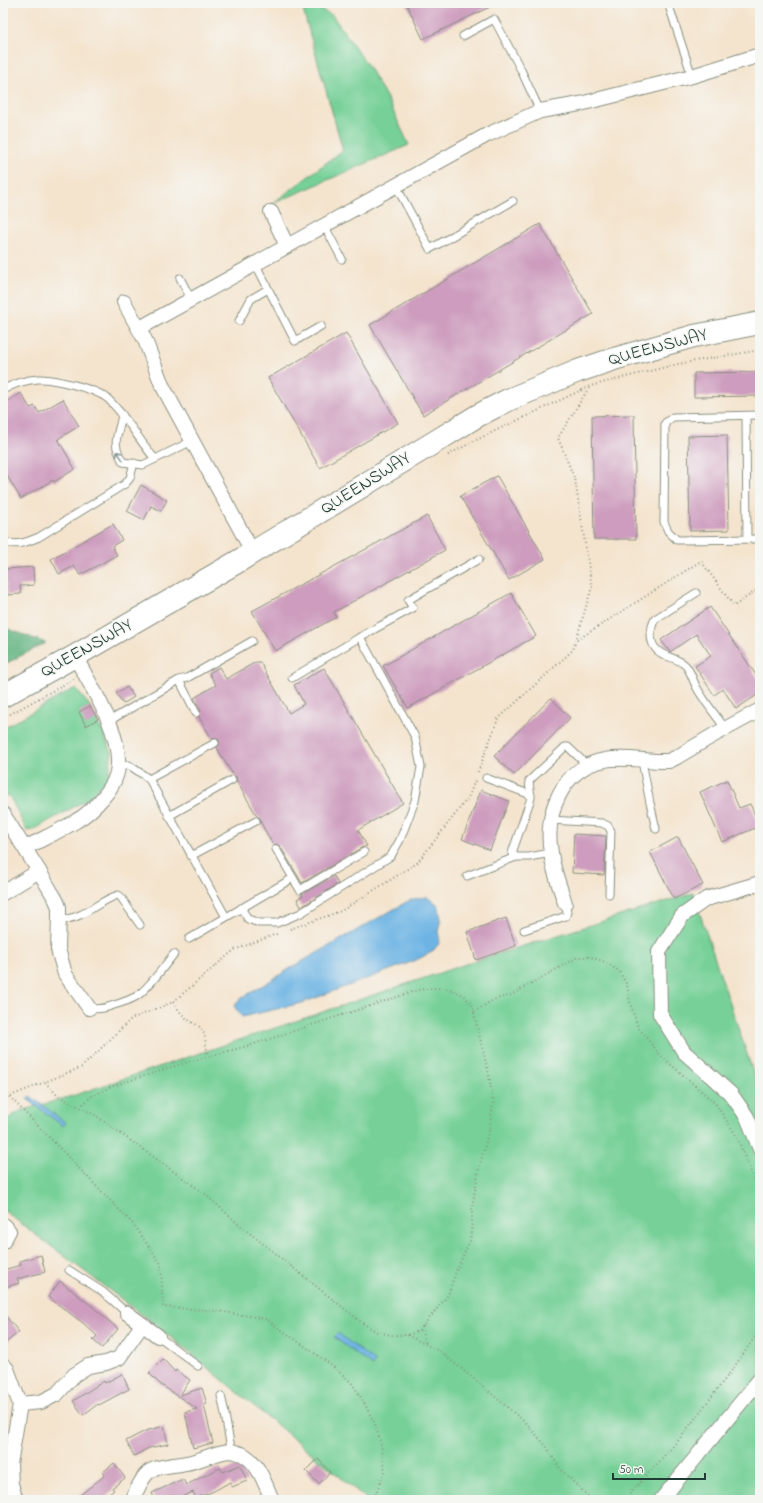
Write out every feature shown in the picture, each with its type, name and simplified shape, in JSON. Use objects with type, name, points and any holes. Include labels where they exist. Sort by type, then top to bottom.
[{"type":"main road","name":"QUEENSWAY","points":[[3,696],[252,553],[477,416],[508,400],[571,374],[614,359],[694,336],[757,325]]},
{"type":"street","points":[[140,328],[487,135],[540,111],[580,104],[692,76],[760,55]]},
{"type":"street","points":[[271,212],[287,246]]},
{"type":"street","points":[[124,302],[140,328],[150,350],[162,385],[252,553]]},
{"type":"street","points":[[25,848],[77,821],[94,808],[106,795],[119,767],[116,741],[109,721],[75,656]]},
{"type":"street","points":[[565,903],[551,854],[550,820],[556,801],[570,778],[588,766],[605,760],[669,761],[760,710]]},
{"type":"street","points":[[3,814],[56,900],[59,907],[58,949],[65,974],[89,1008]]},
{"type":"street","points":[[3,893],[39,871]]},
{"type":"street","points":[[760,883],[706,899],[682,916],[659,952],[660,1014],[684,1052],[731,1094],[748,1117],[760,1149]]},
{"type":"street","points":[[3,1225],[9,1231],[3,1242]]},
{"type":"street","points":[[127,1313],[158,1336]]},
{"type":"street","points":[[20,1404],[40,1402],[57,1394],[74,1374],[88,1366],[106,1363],[120,1358],[142,1324]]},
{"type":"street","points":[[3,1365],[7,1370],[20,1404],[8,1450],[11,1484],[16,1500]]},
{"type":"street","points":[[662,1500],[760,1378]]},
{"type":"street","points":[[132,1500],[135,1492],[148,1472],[164,1466],[187,1463],[207,1456],[232,1451],[244,1455],[253,1463],[263,1479],[272,1500]]},
{"type":"lane","points":[[670,9],[692,76]]},
{"type":"lane","points":[[463,36],[494,20],[521,70],[540,111]]},
{"type":"lane","points":[[396,186],[430,249],[513,201]]},
{"type":"lane","points":[[324,225],[342,259]]},
{"type":"lane","points":[[255,264],[295,341],[320,326]]},
{"type":"lane","points":[[180,278],[191,299]]},
{"type":"lane","points":[[239,321],[251,299],[268,289]]},
{"type":"lane","points":[[3,390],[12,384],[38,379],[81,386],[107,398],[122,414],[155,459]]},
{"type":"lane","points":[[122,414],[115,437],[116,451],[123,462],[143,465],[192,441]]},
{"type":"lane","points":[[760,415],[673,417],[665,423],[664,522],[668,531],[677,540],[760,539]]},
{"type":"lane","points":[[746,416],[747,539]]},
{"type":"lane","points":[[3,541],[8,543],[25,543],[46,533],[125,484],[130,478],[134,463]]},
{"type":"lane","points":[[292,678],[360,637],[413,608],[408,600],[479,558]]},
{"type":"lane","points":[[696,593],[655,619],[652,624],[652,639],[658,651],[678,660],[685,665],[703,698],[726,729]]},
{"type":"lane","points":[[241,908],[248,919],[259,923],[277,923],[301,913],[391,856],[400,840],[415,801],[421,766],[415,737],[360,637]]},
{"type":"lane","points":[[109,721],[179,680],[187,678],[252,641]]},
{"type":"lane","points":[[179,680],[196,713]]},
{"type":"lane","points":[[148,779],[214,743]]},
{"type":"lane","points":[[516,857],[512,853],[528,809],[531,795],[529,781],[565,746],[568,747],[588,766]]},
{"type":"lane","points":[[642,761],[656,829]]},
{"type":"lane","points":[[119,767],[129,765],[148,779],[226,917]]},
{"type":"lane","points":[[486,778],[531,795]]},
{"type":"lane","points":[[169,816],[232,780]]},
{"type":"lane","points":[[550,820],[602,823],[608,826],[611,832],[609,894]]},
{"type":"lane","points":[[191,856],[256,821]]},
{"type":"lane","points":[[276,849],[300,890],[364,852]]},
{"type":"lane","points":[[467,876],[516,857],[551,854]]},
{"type":"lane","points":[[189,939],[293,878]]},
{"type":"lane","points":[[59,920],[81,916],[118,895],[140,925]]},
{"type":"lane","points":[[524,930],[566,916],[567,912],[565,903]]},
{"type":"lane","points":[[89,1008],[95,1009],[108,1007],[132,999],[138,995],[174,954]]},
{"type":"lane","points":[[69,1270],[103,1292],[127,1313]]},
{"type":"lane","points":[[158,1336],[198,1366]]},
{"type":"lane","points":[[221,1396],[225,1410],[227,1433],[232,1451]]},
{"type":"path","points":[[3,1099],[82,1067],[131,1019],[173,1002],[234,950],[341,910],[417,863],[468,798],[498,719],[573,650],[592,587],[575,480],[558,438],[590,386],[678,364],[760,350]]},
{"type":"path","points":[[474,1012],[493,1000],[511,995],[578,957],[591,957],[605,962],[619,972],[627,985],[630,1003],[638,1026],[660,1055],[715,1103],[736,1135],[760,1195]]},
{"type":"path","points":[[45,1082],[58,1096],[81,1106],[96,1115],[205,1194],[242,1227],[361,1322],[377,1332],[392,1335],[407,1335],[419,1331],[448,1295],[456,1271],[470,1241],[472,1207],[479,1168],[489,1131],[493,1103],[489,1074],[474,1012],[472,1005],[464,995],[449,989],[433,988],[418,990],[251,1046],[208,1056],[110,1087],[92,1096],[81,1106]]},
{"type":"path","points":[[173,1002],[186,1019],[196,1023],[203,1031],[205,1048],[208,1056]]},
{"type":"path","points":[[3,1092],[9,1096],[133,1224],[161,1264],[164,1307],[218,1311],[266,1319],[330,1364],[351,1382],[375,1424],[381,1444],[384,1471],[373,1500]]},
{"type":"path","points":[[424,1325],[423,1336],[427,1345]]},
{"type":"path","points":[[624,1500],[677,1442],[732,1370],[760,1330]]},
{"type":"path","points":[[407,1335],[439,1352],[474,1379],[527,1424],[546,1446],[561,1470],[592,1500]]},
{"type":"green space","points":[[301,3],[307,3],[332,15],[366,63],[388,100],[409,145],[272,204],[343,150]]},
{"type":"green space","points":[[3,627],[46,643],[3,665]]},
{"type":"green space","points":[[75,688],[90,706],[112,752],[108,779],[86,800],[33,830],[27,831],[10,797],[3,794],[3,728]]},
{"type":"green space","points":[[693,893],[760,1093],[760,1500],[368,1500],[157,1326],[3,1210],[3,1122],[20,1111],[72,1096],[472,962]]},
{"type":"water","points":[[427,897],[437,904],[441,918],[438,931],[440,942],[432,952],[414,961],[302,1003],[242,1017],[234,1006],[242,998],[294,966],[410,900]]},
{"type":"water","points":[[30,1096],[66,1123],[63,1126],[27,1099]]},
{"type":"water","points":[[338,1333],[375,1362],[372,1366],[334,1337]]},
{"type":"building","points":[[406,3],[498,3],[423,39]]},
{"type":"building","points":[[540,224],[593,314],[423,415],[370,325]]},
{"type":"building","points":[[346,333],[398,423],[320,468],[268,378]]},
{"type":"building","points":[[760,372],[760,396],[694,397],[694,373]]},
{"type":"building","points":[[21,393],[30,408],[35,406],[39,413],[63,399],[79,426],[58,439],[75,469],[21,499],[3,469],[3,404]]},
{"type":"building","points":[[634,415],[636,539],[594,539],[592,416]]},
{"type":"building","points":[[727,435],[729,530],[690,531],[688,436]]},
{"type":"building","points":[[497,476],[545,559],[509,580],[460,496]]},
{"type":"building","points":[[141,485],[167,500],[161,511],[151,506],[144,520],[127,511]]},
{"type":"building","points":[[427,516],[445,550],[334,612],[336,617],[275,651],[252,611]]},
{"type":"building","points":[[113,524],[122,540],[112,546],[117,555],[80,575],[74,566],[59,574],[51,559]]},
{"type":"building","points":[[33,567],[34,585],[20,586],[21,594],[7,595],[5,569]]},
{"type":"building","points":[[511,593],[536,636],[408,708],[383,666]]},
{"type":"building","points":[[710,607],[760,681],[760,693],[736,709],[723,689],[714,695],[695,666],[711,656],[696,634],[670,652],[661,640]]},
{"type":"building","points":[[256,662],[260,662],[289,713],[304,704],[294,685],[324,668],[403,803],[358,830],[367,846],[361,848],[302,883],[280,846],[276,844],[273,845],[261,823],[260,818],[257,816],[237,782],[236,777],[233,775],[217,748],[219,745],[219,740],[216,738],[212,739],[199,717],[201,711],[194,698],[216,685],[209,673],[219,667],[226,679]]},
{"type":"building","points":[[127,687],[134,697],[123,704],[116,693]]},
{"type":"building","points":[[551,698],[570,718],[514,775],[494,756]]},
{"type":"building","points":[[90,706],[98,719],[86,726],[79,712]]},
{"type":"building","points":[[727,780],[739,808],[750,804],[760,826],[722,842],[700,792]]},
{"type":"building","points":[[481,790],[509,801],[490,850],[462,839]]},
{"type":"building","points":[[574,834],[606,836],[604,875],[572,873]]},
{"type":"building","points":[[678,837],[703,885],[674,899],[650,852]]},
{"type":"building","points":[[334,876],[338,884],[301,907],[297,899],[303,896],[302,894]]},
{"type":"building","points":[[506,918],[516,946],[476,960],[467,932]]},
{"type":"building","points":[[41,1255],[45,1272],[17,1279],[19,1283],[3,1288],[3,1270],[21,1265],[20,1261]]},
{"type":"building","points":[[60,1281],[118,1329],[102,1348],[93,1340],[97,1336],[83,1323],[48,1297]]},
{"type":"building","points":[[3,1313],[19,1332],[3,1345]]},
{"type":"building","points":[[163,1359],[175,1372],[176,1370],[190,1380],[180,1395],[202,1388],[207,1404],[204,1405],[213,1443],[193,1448],[185,1412],[197,1409],[160,1384],[149,1373]]},
{"type":"building","points":[[122,1374],[129,1389],[99,1405],[98,1404],[83,1415],[73,1401],[104,1381],[105,1383]]},
{"type":"building","points":[[164,1426],[168,1444],[149,1448],[134,1456],[126,1441],[145,1431]]},
{"type":"building","points":[[318,1459],[330,1472],[319,1484],[306,1471]]},
{"type":"building","points":[[114,1463],[125,1478],[112,1488],[114,1490],[102,1500],[74,1500],[105,1475],[103,1472]]},
{"type":"building","points":[[240,1465],[247,1481],[232,1487],[230,1482],[214,1491],[196,1498],[193,1492],[174,1500],[155,1500],[152,1493],[183,1479],[186,1485],[220,1468],[223,1472]]}]
